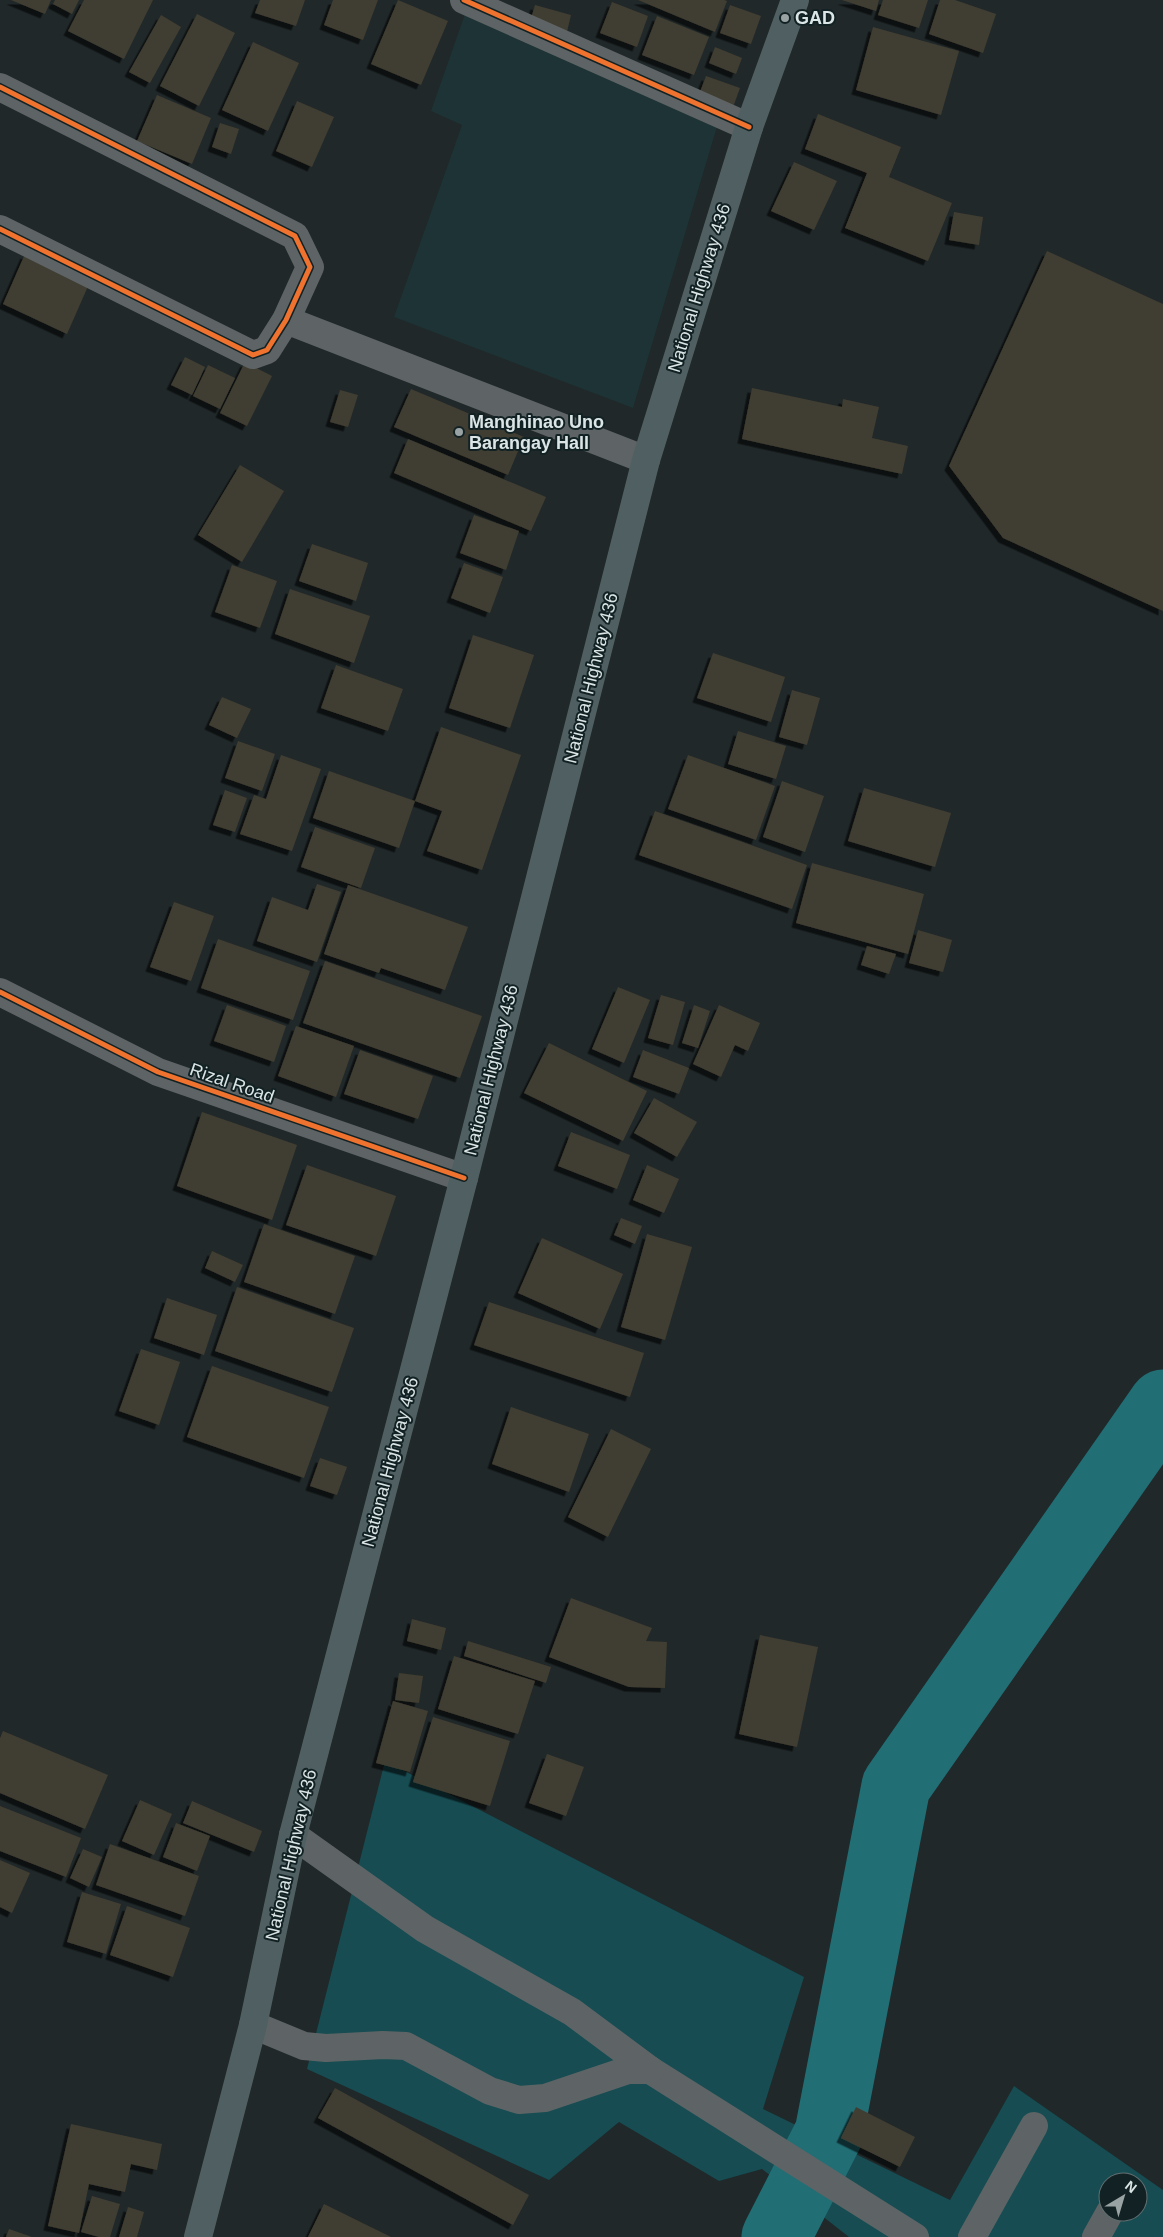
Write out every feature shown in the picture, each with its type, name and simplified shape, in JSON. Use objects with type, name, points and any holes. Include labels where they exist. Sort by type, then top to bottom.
[{"type":"main road","name":"National Highway 436","points":[[198,2237],[253,2025],[293,1835],[464,1178],[646,460],[749,127],[795,0]]},
{"type":"street","points":[[464,0],[749,127]]},
{"type":"street","points":[[0,87],[295,236],[310,267],[286,320],[267,350],[253,355],[0,229]]},
{"type":"street","points":[[286,320],[646,460]]},
{"type":"street","name":"Rizal Road","points":[[0,992],[158,1072],[464,1178]]},
{"type":"street","points":[[293,1835],[425,1929],[572,2012],[650,2070],[915,2237]]},
{"type":"street","points":[[253,2025],[304,2046],[326,2048],[383,2045],[406,2046],[490,2091],[519,2100],[545,2098],[628,2070],[650,2070]]},
{"type":"street","points":[[972,2237],[1034,2126]]},
{"type":"street","points":[[1096,2237],[1104,2222]]},
{"type":"shaded area","points":[[465,14],[719,120],[633,408],[394,317],[462,125],[431,111]]},
{"type":"shaded area","points":[[385,1761],[804,1977],[763,2109],[950,2200],[1014,2086],[1137,2172],[1098,2172],[1098,2222],[1148,2222],[1148,2180],[1163,2190],[1163,2237],[849,2237],[762,2169],[719,2181],[619,2122],[549,2180],[307,2069]]},
{"type":"building","points":[[11,0],[51,0],[45,14]]},
{"type":"building","points":[[55,0],[79,0],[72,14],[53,4]]},
{"type":"building","points":[[84,0],[153,0],[124,59],[68,31]]},
{"type":"building","points":[[260,0],[305,0],[296,26],[255,13]]},
{"type":"building","points":[[333,0],[378,0],[363,40],[324,25]]},
{"type":"building","points":[[398,0],[448,21],[421,85],[371,64]]},
{"type":"building","points":[[638,0],[724,0],[727,1],[715,32]]},
{"type":"building","points":[[842,0],[879,0],[876,11]]},
{"type":"building","points":[[883,0],[928,0],[919,28],[878,15]]},
{"type":"building","points":[[940,0],[955,0],[996,14],[983,53],[929,34]]},
{"type":"building","points":[[612,2],[648,16],[637,47],[600,33]]},
{"type":"building","points":[[535,5],[571,15],[566,36],[529,25]]},
{"type":"building","points":[[730,5],[761,16],[751,44],[720,33]]},
{"type":"building","points":[[197,14],[235,33],[199,106],[160,86]]},
{"type":"building","points":[[161,15],[181,27],[150,83],[129,72]]},
{"type":"building","points":[[657,16],[709,37],[694,75],[642,55]]},
{"type":"building","points":[[873,27],[959,51],[941,115],[856,90]]},
{"type":"building","points":[[253,42],[299,63],[268,131],[222,110]]},
{"type":"building","points":[[715,47],[742,58],[736,74],[709,63]]},
{"type":"building","points":[[706,76],[740,88],[732,110],[698,97]]},
{"type":"building","points":[[157,95],[211,118],[192,164],[137,141]]},
{"type":"building","points":[[297,101],[334,117],[312,167],[276,151]]},
{"type":"building","points":[[818,114],[901,147],[889,177],[952,203],[928,261],[845,228],[867,173],[805,149]]},
{"type":"building","points":[[220,123],[239,129],[231,154],[212,147]]},
{"type":"building","points":[[794,162],[837,181],[814,230],[771,211]]},
{"type":"building","points":[[954,212],[983,217],[979,245],[949,240]]},
{"type":"building","points":[[1047,251],[1163,304],[1163,611],[1003,538],[949,466]]},
{"type":"building","points":[[25,254],[89,284],[67,334],[3,304]]},
{"type":"building","points":[[185,357],[205,367],[192,395],[171,385]]},
{"type":"building","points":[[245,362],[272,376],[247,426],[220,413]]},
{"type":"building","points":[[208,365],[235,378],[220,409],[193,396]]},
{"type":"building","points":[[752,388],[842,407],[843,399],[879,407],[872,438],[908,446],[902,474],[742,439]]},
{"type":"building","name":"Manghinao Uno Barangay Hall","points":[[411,389],[524,437],[508,475],[394,427]]},
{"type":"building","points":[[340,390],[358,395],[348,427],[330,422]]},
{"type":"building","points":[[408,439],[546,497],[531,531],[394,473]]},
{"type":"building","points":[[240,465],[284,491],[242,562],[198,535]]},
{"type":"building","points":[[474,515],[519,531],[506,570],[460,553]]},
{"type":"building","points":[[312,544],[368,563],[356,601],[299,581]]},
{"type":"building","points":[[464,563],[503,577],[490,613],[451,598]]},
{"type":"building","points":[[232,565],[277,581],[260,628],[215,612]]},
{"type":"building","points":[[290,589],[370,616],[354,663],[275,634]]},
{"type":"building","points":[[473,635],[534,655],[510,728],[449,708]]},
{"type":"building","points":[[713,653],[785,677],[771,722],[697,698]]},
{"type":"building","points":[[336,665],[403,689],[388,731],[321,708]]},
{"type":"building","points":[[792,690],[820,698],[807,745],[779,737]]},
{"type":"building","points":[[222,697],[251,709],[237,738],[209,725]]},
{"type":"building","points":[[441,727],[521,755],[482,870],[427,851],[442,811],[415,801]]},
{"type":"building","points":[[738,731],[786,746],[776,779],[728,764]]},
{"type":"building","points":[[238,741],[275,754],[262,791],[225,778]]},
{"type":"building","points":[[281,755],[321,769],[292,851],[240,834],[254,795],[266,799]]},
{"type":"building","points":[[688,755],[775,786],[756,840],[668,809]]},
{"type":"building","points":[[329,771],[415,801],[399,848],[313,818]]},
{"type":"building","points":[[782,781],[824,796],[805,852],[763,837]]},
{"type":"building","points":[[864,788],[951,813],[935,867],[848,841]]},
{"type":"building","points":[[225,790],[247,798],[235,832],[213,825]]},
{"type":"building","points":[[655,811],[807,865],[792,909],[639,855]]},
{"type":"building","points":[[315,827],[375,848],[361,888],[301,867]]},
{"type":"building","points":[[812,863],[924,894],[908,954],[796,923]]},
{"type":"building","points":[[317,884],[341,892],[317,962],[257,941],[272,897],[308,910]]},
{"type":"building","points":[[348,885],[468,927],[445,990],[381,968],[379,973],[324,954]]},
{"type":"building","points":[[174,902],[214,916],[191,981],[150,967]]},
{"type":"building","points":[[918,930],[952,940],[943,972],[909,963]]},
{"type":"building","points":[[218,939],[310,971],[293,1020],[201,988]]},
{"type":"building","points":[[867,946],[896,954],[889,974],[861,965]]},
{"type":"building","points":[[325,961],[482,1016],[460,1078],[303,1023]]},
{"type":"building","points":[[618,987],[650,1000],[624,1063],[592,1049]]},
{"type":"building","points":[[661,995],[685,1002],[673,1045],[648,1038]]},
{"type":"building","points":[[227,1005],[286,1026],[274,1062],[214,1041]]},
{"type":"building","points":[[694,1005],[710,1011],[698,1048],[682,1043]]},
{"type":"building","points":[[719,1005],[760,1023],[748,1051],[735,1045],[721,1077],[693,1064]]},
{"type":"building","points":[[296,1026],[354,1046],[336,1097],[278,1076]]},
{"type":"building","points":[[549,1043],[647,1091],[623,1141],[524,1093]]},
{"type":"building","points":[[360,1050],[433,1076],[418,1119],[344,1094]]},
{"type":"building","points":[[643,1050],[689,1068],[679,1094],[633,1077]]},
{"type":"building","points":[[654,1098],[697,1122],[677,1157],[634,1133]]},
{"type":"building","points":[[202,1112],[297,1145],[272,1220],[177,1186]]},
{"type":"building","points":[[571,1132],[630,1155],[617,1189],[558,1166]]},
{"type":"building","points":[[307,1165],[396,1196],[376,1256],[286,1225]]},
{"type":"building","points":[[647,1165],[679,1179],[664,1213],[633,1200]]},
{"type":"building","points":[[621,1218],[642,1226],[635,1244],[614,1235]]},
{"type":"building","points":[[264,1224],[355,1256],[335,1314],[244,1282]]},
{"type":"building","points":[[647,1234],[692,1247],[665,1340],[621,1327]]},
{"type":"building","points":[[542,1238],[623,1274],[600,1329],[518,1293]]},
{"type":"building","points":[[212,1251],[243,1265],[235,1282],[205,1268]]},
{"type":"building","points":[[237,1287],[354,1328],[332,1392],[215,1351]]},
{"type":"building","points":[[167,1298],[217,1315],[204,1355],[154,1338]]},
{"type":"building","points":[[489,1302],[644,1353],[630,1397],[474,1345]]},
{"type":"building","points":[[141,1349],[180,1362],[159,1425],[119,1411]]},
{"type":"building","points":[[212,1366],[329,1407],[304,1478],[187,1437]]},
{"type":"building","points":[[511,1407],[589,1434],[569,1492],[492,1464]]},
{"type":"building","points":[[611,1429],[651,1449],[608,1537],[568,1517]]},
{"type":"building","points":[[320,1458],[347,1467],[337,1495],[310,1486]]},
{"type":"building","points":[[571,1598],[652,1628],[646,1641],[667,1642],[665,1688],[629,1687],[549,1657]]},
{"type":"building","points":[[412,1619],[446,1628],[441,1650],[407,1641]]},
{"type":"building","points":[[760,1635],[818,1647],[797,1747],[739,1734]]},
{"type":"building","points":[[468,1641],[551,1667],[546,1683],[464,1656]]},
{"type":"building","points":[[454,1656],[535,1681],[518,1734],[438,1709]]},
{"type":"building","points":[[399,1673],[423,1676],[419,1703],[395,1700]]},
{"type":"building","points":[[393,1701],[428,1711],[410,1772],[376,1763]]},
{"type":"building","points":[[433,1717],[510,1741],[490,1806],[413,1782]]},
{"type":"building","points":[[3,1731],[108,1775],[85,1829],[0,1793],[0,1738]]},
{"type":"building","points":[[547,1754],[584,1767],[566,1816],[529,1803]]},
{"type":"building","points":[[140,1800],[172,1814],[154,1855],[122,1841]]},
{"type":"building","points":[[192,1801],[262,1831],[254,1852],[183,1823]]},
{"type":"building","points":[[0,1806],[81,1838],[66,1877],[0,1851]]},
{"type":"building","points":[[176,1823],[210,1836],[197,1871],[163,1857]]},
{"type":"building","points":[[110,1844],[199,1876],[185,1916],[96,1885]]},
{"type":"building","points":[[83,1849],[102,1857],[89,1887],[70,1878]]},
{"type":"building","points":[[0,1860],[30,1873],[12,1913],[0,1907]]},
{"type":"building","points":[[82,1892],[121,1904],[106,1954],[67,1942]]},
{"type":"building","points":[[127,1906],[190,1928],[173,1977],[110,1955]]},
{"type":"building","points":[[335,2088],[529,2195],[513,2225],[318,2118]]},
{"type":"building","points":[[856,2107],[915,2137],[900,2167],[841,2138]]},
{"type":"building","points":[[71,2124],[162,2144],[157,2170],[131,2164],[125,2192],[89,2184],[79,2233],[48,2226]]},
{"type":"building","points":[[92,2196],[120,2204],[110,2237],[99,2237],[81,2232]]},
{"type":"building","points":[[324,2204],[391,2237],[308,2237]]},
{"type":"building","points":[[128,2207],[144,2212],[137,2237],[119,2237]]},
{"type":"building","points":[[9,2229],[32,2237],[6,2237]]},
{"type":"waterway","points":[[776,2237],[829,2133],[896,1786],[1163,1404]]},
{"type":"cycle path","points":[[464,0],[749,127]]},
{"type":"cycle path","points":[[0,87],[295,236],[310,267],[286,320],[267,350],[253,355],[0,229]]},
{"type":"cycle path","points":[[0,992],[158,1072],[464,1178]]},
{"type":"place","name":"GAD","points":[[785,18]]},
{"type":"place","name":"Manghinao Uno Barangay Hall","points":[[459,432]]}]
